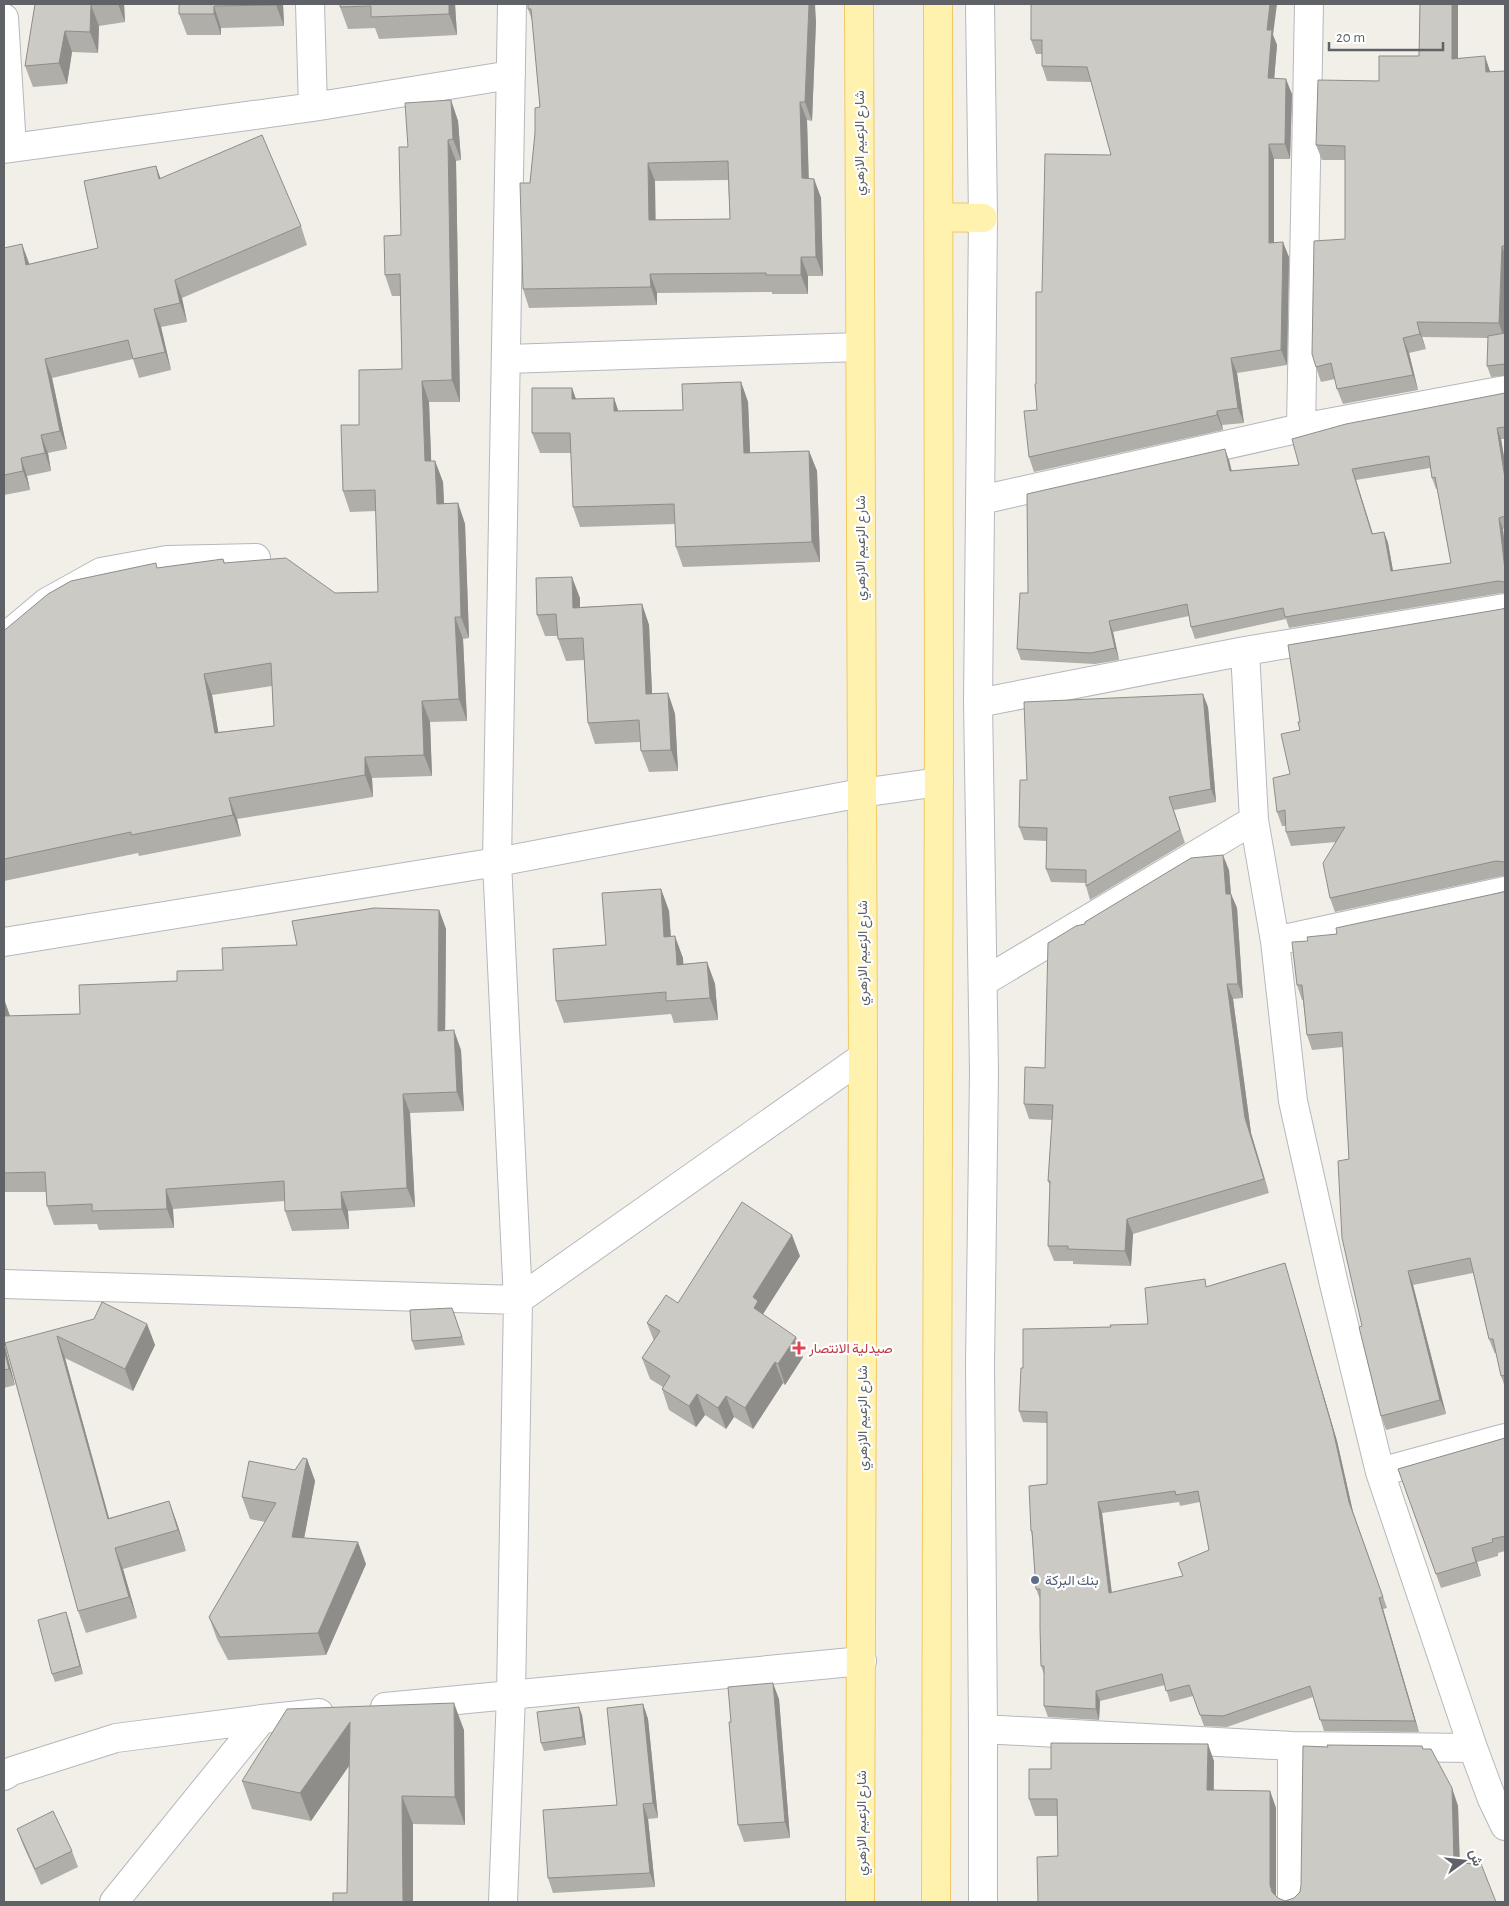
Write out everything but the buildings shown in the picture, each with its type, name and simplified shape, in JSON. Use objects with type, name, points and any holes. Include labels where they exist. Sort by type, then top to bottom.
[{"type":"main road","name":"شارع الزعيم الازهري","points":[[859,4],[863,1057],[860,1902]]},
{"type":"main road","points":[[936,1902],[938,4]]},
{"type":"main road","points":[[938,217],[983,218]]},
{"type":"street","points":[[310,4],[313,107]]},
{"type":"street","points":[[503,1902],[511,1695],[518,1300],[497,862],[512,4]]},
{"type":"street","points":[[980,4],[983,218],[978,703],[984,1072],[980,1374],[983,1902]]},
{"type":"street","points":[[1301,428],[1309,4]]},
{"type":"street","points":[[4,18],[8,148],[313,107],[512,75]]},
{"type":"street","points":[[506,359],[860,347]]},
{"type":"street","points":[[981,500],[1301,428],[1505,390]]},
{"type":"street","points":[[4,638],[47,602],[101,572],[167,560],[256,558]]},
{"type":"street","points":[[978,703],[1246,650],[1505,608]]},
{"type":"street","points":[[1246,650],[1254,820],[1275,941],[1293,1101],[1332,1280],[1380,1472],[1473,1748],[1492,1799],[1505,1826]]},
{"type":"street","points":[[4,942],[497,862],[861,793],[938,782]]},
{"type":"street","points":[[983,982],[1254,820]]},
{"type":"street","points":[[1275,941],[1505,891]]},
{"type":"street","points":[[4,1284],[518,1300],[863,1057]]},
{"type":"street","points":[[1380,1472],[1505,1438]]},
{"type":"street","points":[[4,1776],[12,1771],[116,1738],[262,1719],[862,1661]]},
{"type":"street","points":[[114,1902],[262,1719]]},
{"type":"street","points":[[983,1729],[1292,1746],[1473,1748]]},
{"type":"street","points":[[1292,1746],[1292,1902]]},
{"type":"place","name":"صيدلية الانتصار","points":[[799,1348]]},
{"type":"place","name":"بنك البركة","points":[[1035,1580]]}]
